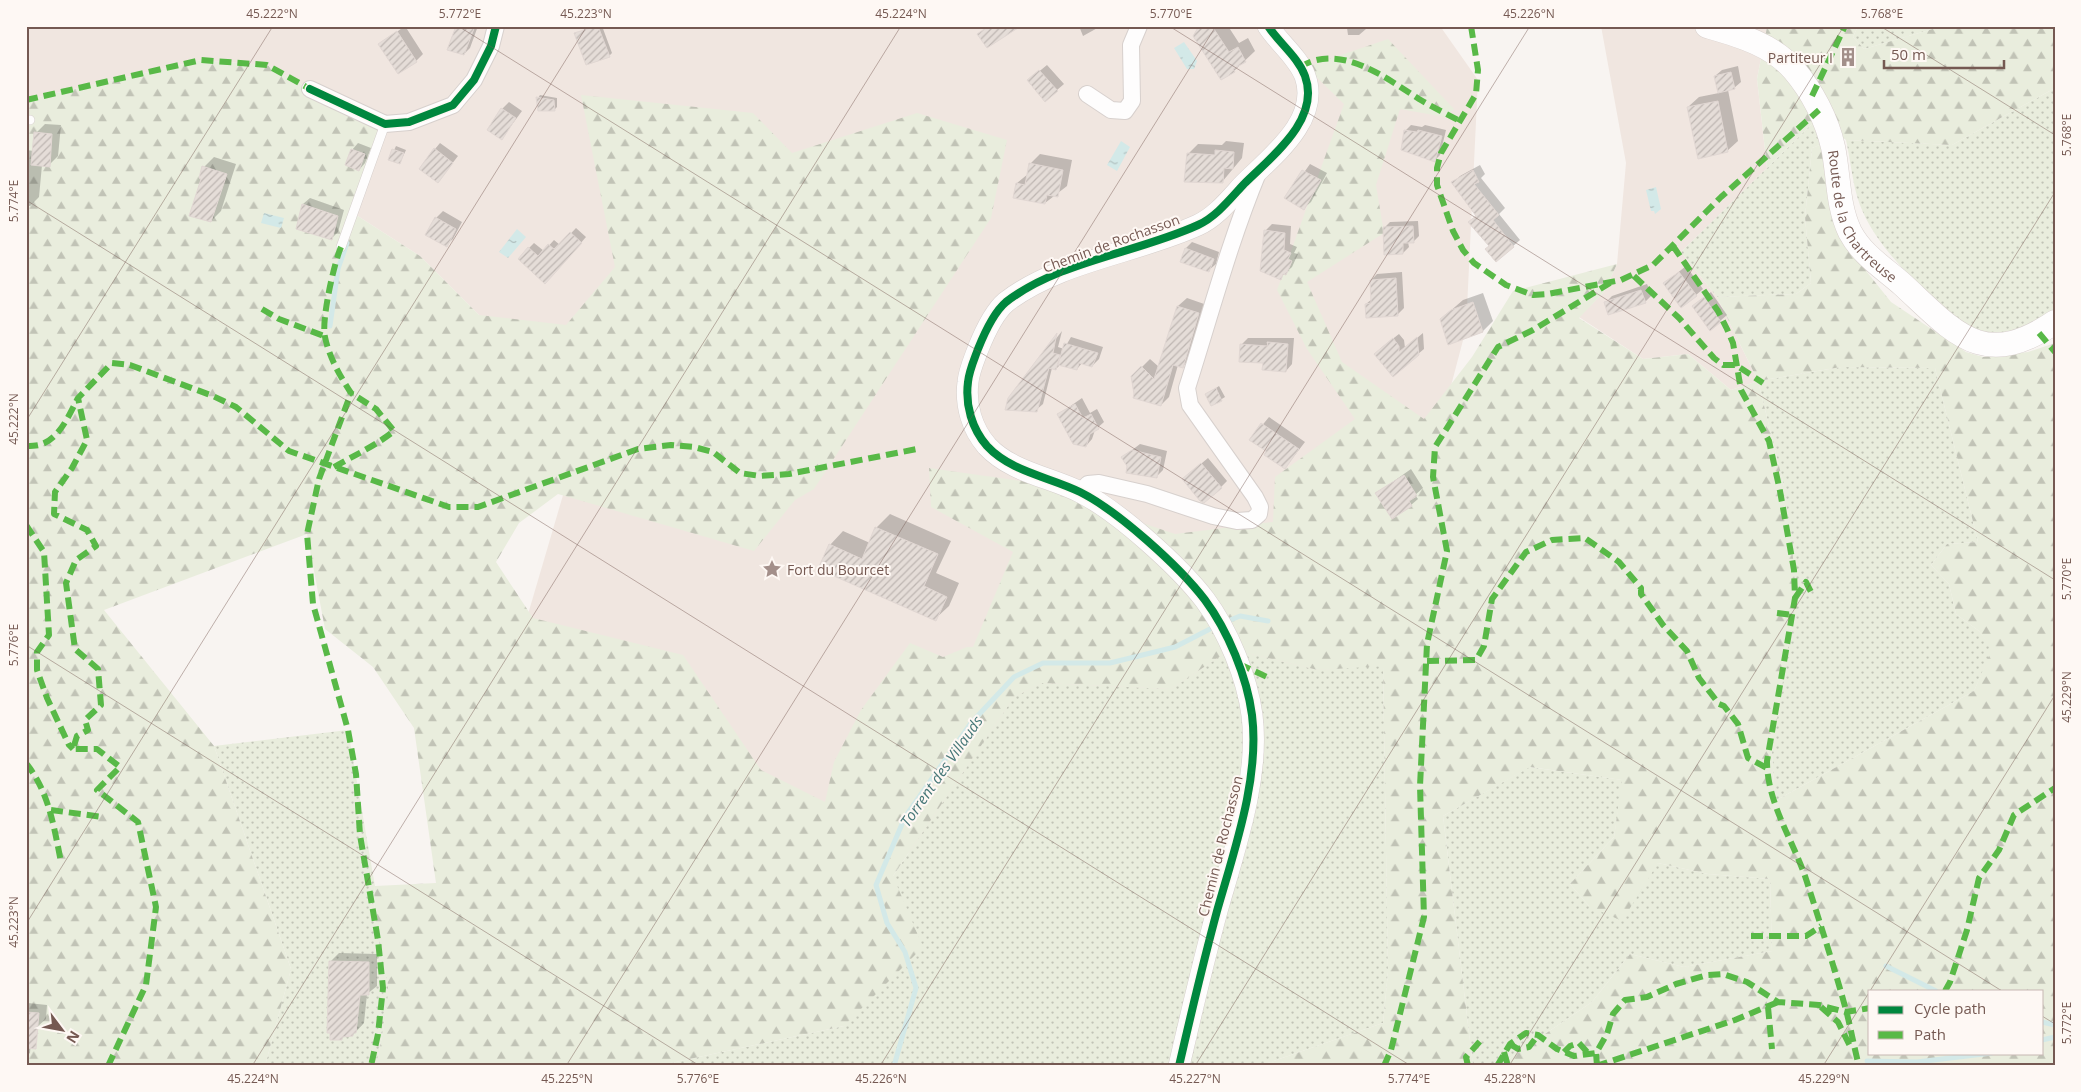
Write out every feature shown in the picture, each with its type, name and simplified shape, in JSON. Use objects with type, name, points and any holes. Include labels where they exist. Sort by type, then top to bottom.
[{"type":"main road","name":"Route de la Chartreuse","points":[[1707,26],[1740,36],[1772,51],[1794,70],[1812,96],[1828,132],[1832,146],[1840,200],[1850,232],[1871,259],[1904,286],[1932,314],[1959,335],[1987,344],[2002,345],[2039,332],[2055,322]]},
{"type":"street","points":[[310,89],[385,124],[409,122],[454,105],[474,80],[491,46],[496,26]]},
{"type":"street","points":[[1087,94],[1111,110],[1125,110],[1130,106],[1132,100],[1131,45],[1139,26]]},
{"type":"street","name":"Chemin de Rochasson","points":[[1178,1066],[1236,843],[1250,779],[1254,740],[1251,712],[1243,680],[1222,627],[1205,600],[1139,534],[1110,511],[1080,492],[1004,460],[988,447],[976,430],[968,406],[968,380],[981,342],[992,320],[1004,304],[1054,274],[1200,225],[1213,216],[1275,156],[1298,126],[1308,97],[1307,84],[1300,67],[1268,26]]},
{"type":"street","points":[[1080,492],[1088,484],[1099,483],[1147,494],[1213,516],[1237,521],[1252,520],[1259,514],[1260,507],[1255,497],[1190,405],[1187,388],[1226,268],[1231,243],[1260,169]]},
{"type":"lane","points":[[341,247],[385,124]]},
{"type":"shaded area","points":[[26,26],[1440,26],[1478,80],[1466,329],[1387,628],[1046,922],[516,655],[571,468],[479,315],[420,256],[353,213],[310,89],[267,65],[201,60],[26,100]]},
{"type":"shaded area","points":[[1601,26],[1767,27],[1757,79],[1767,168],[1681,252],[1717,297],[1758,381],[1731,390],[1688,354],[1643,359],[1579,317],[1604,292],[1617,264],[1626,163]]},
{"type":"green space","points":[[1858,26],[1943,26],[1864,49],[1853,37]]},
{"type":"green space","points":[[1858,26],[1853,37],[1864,49],[1943,26],[2055,26],[2055,88],[1952,145],[1846,140],[1817,119],[1767,168],[1757,79],[1767,27]]},
{"type":"green space","points":[[1388,39],[1454,109],[1445,117],[1400,109],[1376,185],[1384,233],[1307,282],[1342,362],[1424,419],[1472,357],[1513,291],[1617,264],[1604,292],[1579,318],[1643,359],[1688,354],[1731,390],[1758,381],[1717,297],[1796,294],[1811,283],[1805,217],[1812,148],[1828,142],[1847,247],[1891,302],[1966,352],[1983,357],[2028,352],[2055,343],[2055,1066],[1498,1066],[1592,1002],[1630,954],[1684,967],[1772,951],[1770,879],[1708,874],[1658,863],[1622,921],[1589,906],[1570,884],[1614,837],[1622,780],[1530,767],[1443,816],[1473,1066],[1259,1066],[1383,1023],[1388,972],[1383,666],[1318,670],[1231,649],[1171,689],[1042,683],[1014,697],[893,876],[923,947],[844,1026],[657,1066],[375,1066],[384,1026],[388,986],[376,924],[375,886],[436,883],[414,728],[373,667],[325,629],[307,534],[104,610],[214,746],[291,969],[265,1066],[26,1066],[26,100],[201,60],[267,65],[310,89],[390,122],[353,213],[420,256],[479,315],[566,325],[615,267],[581,95],[753,113],[792,153],[917,113],[1007,140],[991,218],[814,489],[795,500],[754,551],[558,494],[519,523],[496,562],[533,618],[683,655],[761,770],[825,802],[834,762],[861,710],[910,643],[943,657],[967,647],[973,647],[1013,552],[931,507],[929,468],[1036,483],[1077,501],[1175,534],[1273,522],[1275,477],[1355,419],[1307,349],[1277,290],[1344,104],[1306,67]],"holes":[[[1841,367],[1935,368],[1978,542],[1947,544],[1931,565],[1949,584],[1956,614],[1979,631],[1992,649],[1974,691],[1775,801],[1772,752],[1797,590],[1784,486],[1758,381]]]},
{"type":"green space","points":[[2055,88],[2055,308],[2033,329],[1979,337],[1926,292],[1876,236],[1857,196],[1846,140],[1952,145]]},
{"type":"green space","points":[[1817,119],[1828,142],[1812,148],[1805,217],[1811,283],[1796,294],[1717,297],[1681,252]]},
{"type":"green space","points":[[1841,367],[1935,368],[1978,542],[1947,544],[1931,565],[1949,584],[1956,614],[1979,631],[1993,649],[1974,691],[1775,801],[1772,752],[1784,486],[1758,381]]},
{"type":"green space","points":[[1231,649],[1318,670],[1383,665],[1388,972],[1383,1023],[1259,1066],[657,1066],[844,1026],[893,876],[1014,697],[1042,683],[1171,689]]},
{"type":"green space","points":[[348,730],[375,886],[376,924],[388,986],[386,1012],[377,1063],[375,1066],[265,1066],[291,969],[214,746]]},
{"type":"green space","points":[[1529,767],[1623,780],[1614,837],[1570,884],[1589,906],[1658,863],[1708,874],[1770,879],[1772,951],[1684,967],[1630,954],[1592,1002],[1498,1066],[1473,1066],[1443,816]]},
{"type":"water","points":[[1184,42],[1197,61],[1194,69],[1187,69],[1174,48]]},
{"type":"water","points":[[1121,141],[1130,147],[1117,171],[1107,165]]},
{"type":"water","points":[[1656,187],[1661,209],[1655,214],[1654,211],[1651,211],[1646,190]]},
{"type":"water","points":[[264,213],[284,218],[281,228],[261,223]]},
{"type":"water","points":[[517,229],[526,237],[508,258],[499,252]]},
{"type":"building","points":[[456,26],[475,26],[464,55],[447,50]]},
{"type":"building","points":[[598,26],[610,57],[586,65],[574,33]]},
{"type":"building","points":[[989,26],[1021,26],[987,48],[977,34]]},
{"type":"building","points":[[1199,26],[1212,26],[1229,52],[1238,47],[1246,62],[1233,69],[1235,72],[1221,80],[1193,36]]},
{"type":"building","points":[[397,31],[417,62],[398,74],[378,44]]},
{"type":"building","points":[[1039,70],[1058,91],[1045,102],[1027,80]]},
{"type":"building","points":[[1731,72],[1735,89],[1718,93],[1714,76]]},
{"type":"building","points":[[536,97],[554,100],[555,111],[538,111]]},
{"type":"building","points":[[1718,101],[1728,152],[1698,159],[1687,107]]},
{"type":"building","points":[[501,108],[516,118],[502,140],[487,130]]},
{"type":"building","points":[[1404,130],[1417,132],[1418,130],[1442,136],[1435,162],[1401,150]]},
{"type":"building","points":[[34,132],[52,134],[50,167],[31,165]]},
{"type":"building","points":[[434,148],[453,163],[438,183],[419,169]]},
{"type":"building","points":[[351,149],[365,154],[359,171],[345,165]]},
{"type":"building","points":[[392,149],[404,153],[400,164],[388,160]]},
{"type":"building","points":[[1215,150],[1234,152],[1233,169],[1224,168],[1223,183],[1184,182],[1187,153],[1215,155]]},
{"type":"building","points":[[1029,163],[1063,170],[1058,197],[1047,195],[1045,204],[1013,198],[1016,183],[1025,185]]},
{"type":"building","points":[[202,166],[227,174],[211,222],[189,216],[201,179],[199,178]]},
{"type":"building","points":[[1302,170],[1321,180],[1304,210],[1284,198]]},
{"type":"building","points":[[1473,170],[1479,182],[1474,184],[1499,215],[1493,220],[1514,247],[1496,262],[1485,249],[1489,246],[1468,222],[1476,216],[1451,182]]},
{"type":"building","points":[[302,204],[338,216],[332,240],[296,229]]},
{"type":"building","points":[[435,217],[456,229],[447,247],[425,235]]},
{"type":"building","points":[[1413,226],[1414,243],[1403,243],[1403,254],[1384,255],[1383,227]]},
{"type":"building","points":[[1264,230],[1285,233],[1284,250],[1291,253],[1288,259],[1292,261],[1286,275],[1283,274],[1281,280],[1260,271]]},
{"type":"building","points":[[570,232],[582,243],[545,284],[518,259],[528,247],[538,256],[548,244],[554,249]]},
{"type":"building","points":[[1185,248],[1214,259],[1209,272],[1180,262]]},
{"type":"building","points":[[1679,272],[1697,296],[1681,308],[1663,283]]},
{"type":"building","points":[[1396,278],[1398,316],[1366,318],[1365,304],[1371,303],[1370,280]]},
{"type":"building","points":[[1641,290],[1646,303],[1608,315],[1604,302]]},
{"type":"building","points":[[1704,297],[1721,322],[1710,331],[1692,306]]},
{"type":"building","points":[[1473,302],[1483,332],[1448,345],[1440,319],[1451,310]]},
{"type":"building","points":[[1177,306],[1199,313],[1183,368],[1173,365],[1161,406],[1133,398],[1131,376],[1141,366],[1154,379]]},
{"type":"building","points":[[1057,333],[1053,353],[1060,355],[1056,370],[1049,368],[1037,412],[1005,410],[1008,398]]},
{"type":"building","points":[[1417,337],[1419,355],[1393,377],[1374,354],[1393,338],[1399,346],[1399,352]]},
{"type":"building","points":[[1267,342],[1288,344],[1286,372],[1262,370],[1263,363],[1239,362],[1240,344],[1268,346]]},
{"type":"building","points":[[1064,343],[1098,353],[1092,367],[1079,363],[1077,370],[1058,365]]},
{"type":"building","points":[[1216,388],[1222,401],[1211,406],[1205,394]]},
{"type":"building","points":[[1075,404],[1083,418],[1091,414],[1099,429],[1090,434],[1086,447],[1073,444],[1057,414]]},
{"type":"building","points":[[1261,423],[1299,449],[1285,469],[1264,455],[1266,451],[1249,440]]},
{"type":"building","points":[[1132,450],[1161,457],[1157,478],[1126,473],[1127,466],[1121,457]]},
{"type":"building","points":[[1201,463],[1222,488],[1204,503],[1200,501],[1182,479]]},
{"type":"building","points":[[1404,475],[1417,496],[1409,501],[1412,506],[1392,519],[1375,493]]},
{"type":"building","points":[[875,527],[938,554],[924,586],[947,597],[936,621],[818,569],[829,544],[862,559]]},
{"type":"building","points":[[329,961],[369,962],[369,995],[360,995],[356,1033],[353,1033],[353,1036],[342,1037],[342,1040],[330,1040],[330,1033],[327,1033]]},
{"type":"building","points":[[26,1012],[39,1013],[36,1049],[26,1048]]},
{"type":"waterway","points":[[330,326],[338,269],[347,243]]},
{"type":"waterway","name":"Torrent des Villauds","points":[[1228,621],[1240,616],[1268,621]]},
{"type":"waterway","name":"Torrent des Villauds","points":[[894,1066],[916,988],[905,952],[887,923],[876,885],[905,817],[971,723],[1014,677],[1043,663],[1110,663],[1175,647],[1210,629]]},
{"type":"waterway","points":[[1886,966],[1934,990]]},
{"type":"waterway","points":[[2044,1022],[2055,1025]]},
{"type":"waterway","points":[[2044,1040],[2055,1037]]},
{"type":"waterway","points":[[1867,1061],[1917,1062],[1984,1054]]},
{"type":"marked path","points":[[1471,26],[1478,70],[1476,94],[1441,153],[1437,168],[1437,185],[1453,231],[1463,250],[1474,263],[1506,285],[1533,295],[1548,294],[1621,280],[1653,265],[1721,197],[1819,110]]},
{"type":"marked path","points":[[1812,96],[1845,26]]},
{"type":"marked path","points":[[1300,67],[1315,60],[1331,58],[1362,66],[1460,121]]},
{"type":"marked path","points":[[26,100],[201,60],[267,65],[310,89]]},
{"type":"marked path","points":[[1673,246],[1718,311],[1727,329],[1733,343],[1741,390],[1769,441],[1794,570],[1795,598],[1767,761],[1768,777],[1776,807],[1801,864],[1822,928],[1846,1010],[1859,1066]]},
{"type":"marked path","points":[[341,247],[329,292],[324,329],[332,359],[351,393],[319,479],[307,534],[313,604],[348,730],[356,774],[360,835],[378,940],[383,988],[378,1034],[371,1066]]},
{"type":"marked path","points":[[1634,276],[1679,318],[1714,358],[1723,365],[1736,365],[1763,383]]},
{"type":"marked path","points":[[1384,1066],[1391,1050],[1424,917],[1420,786],[1427,644],[1447,551],[1433,477],[1435,447],[1498,347],[1533,330],[1610,283]]},
{"type":"marked path","points":[[262,309],[279,319],[324,336]]},
{"type":"marked path","points":[[2039,333],[2055,352]]},
{"type":"marked path","points":[[108,1066],[146,985],[156,907],[138,822],[97,790],[120,767],[97,749],[73,749],[77,736],[88,730],[85,720],[101,705],[98,669],[75,649],[66,583],[76,560],[96,546],[87,530],[54,514],[55,492],[72,468],[87,440],[78,398],[112,363],[130,365],[213,396],[236,407],[289,451],[449,507],[478,507],[638,449],[671,445],[694,447],[713,452],[740,473],[760,476],[789,474],[917,449]]},
{"type":"marked path","points":[[334,467],[372,446],[394,431],[376,409],[351,393]]},
{"type":"marked path","points":[[26,446],[40,445],[54,436],[64,424],[78,398]]},
{"type":"marked path","points":[[26,525],[44,552],[49,635],[37,652],[37,670],[47,698],[69,745],[73,749]]},
{"type":"marked path","points":[[1427,661],[1476,660],[1484,646],[1492,599],[1526,552],[1552,540],[1585,538],[1619,562],[1641,588],[1641,594],[1663,625],[1687,651],[1699,678],[1719,704],[1724,706],[1738,724],[1748,758],[1767,768]]},
{"type":"marked path","points":[[1795,598],[1806,582],[1812,594]]},
{"type":"marked path","points":[[1777,613],[1792,615]]},
{"type":"marked path","points":[[1239,664],[1267,677]]},
{"type":"marked path","points":[[26,763],[34,774],[50,810],[61,862]]},
{"type":"marked path","points":[[1946,990],[1967,930],[1979,878],[1999,850],[2014,815],[2055,788]]},
{"type":"marked path","points":[[51,810],[103,817]]},
{"type":"marked path","points":[[1751,936],[1806,936],[1821,926]]},
{"type":"marked path","points":[[1597,1066],[1596,1053],[1607,1034],[1613,1014],[1625,1000],[1647,997],[1676,984],[1707,975],[1723,974],[1747,982],[1778,1002],[1819,1005],[1846,1012],[1868,1008]]},
{"type":"marked path","points":[[1596,1066],[1735,1020],[1778,1002]]},
{"type":"marked path","points":[[1768,1007],[1772,1049]]},
{"type":"marked path","points":[[1821,1007],[1838,1022],[1850,1046]]},
{"type":"marked path","points":[[1497,1066],[1510,1044],[1526,1033],[1538,1035],[1557,1049],[1574,1056],[1596,1053]]},
{"type":"marked path","points":[[1510,1044],[1518,1049],[1529,1047],[1538,1035]]},
{"type":"marked path","points":[[1468,1066],[1466,1057],[1481,1040]]},
{"type":"marked path","points":[[1564,1052],[1570,1046],[1579,1043],[1589,1054]]},
{"type":"marked path","points":[[1504,1052],[1508,1066]]},
{"type":"cycle path","points":[[310,89],[385,124],[409,122],[453,105],[474,80],[491,46],[496,26]]},
{"type":"cycle path","points":[[1179,1066],[1217,911],[1238,839],[1249,789],[1253,739],[1252,715],[1246,685],[1229,640],[1213,612],[1194,586],[1180,571],[1147,540],[1095,501],[1080,492],[1019,468],[997,455],[987,446],[977,432],[969,408],[967,391],[969,374],[986,330],[997,312],[1006,302],[1027,288],[1074,267],[1174,235],[1205,222],[1291,136],[1306,108],[1308,92],[1305,76],[1293,56],[1268,26]]},
{"type":"place","name":"Partiteur I","points":[[1848,57]]},
{"type":"place","name":"Fort du Bourcet","points":[[772,569]]}]
